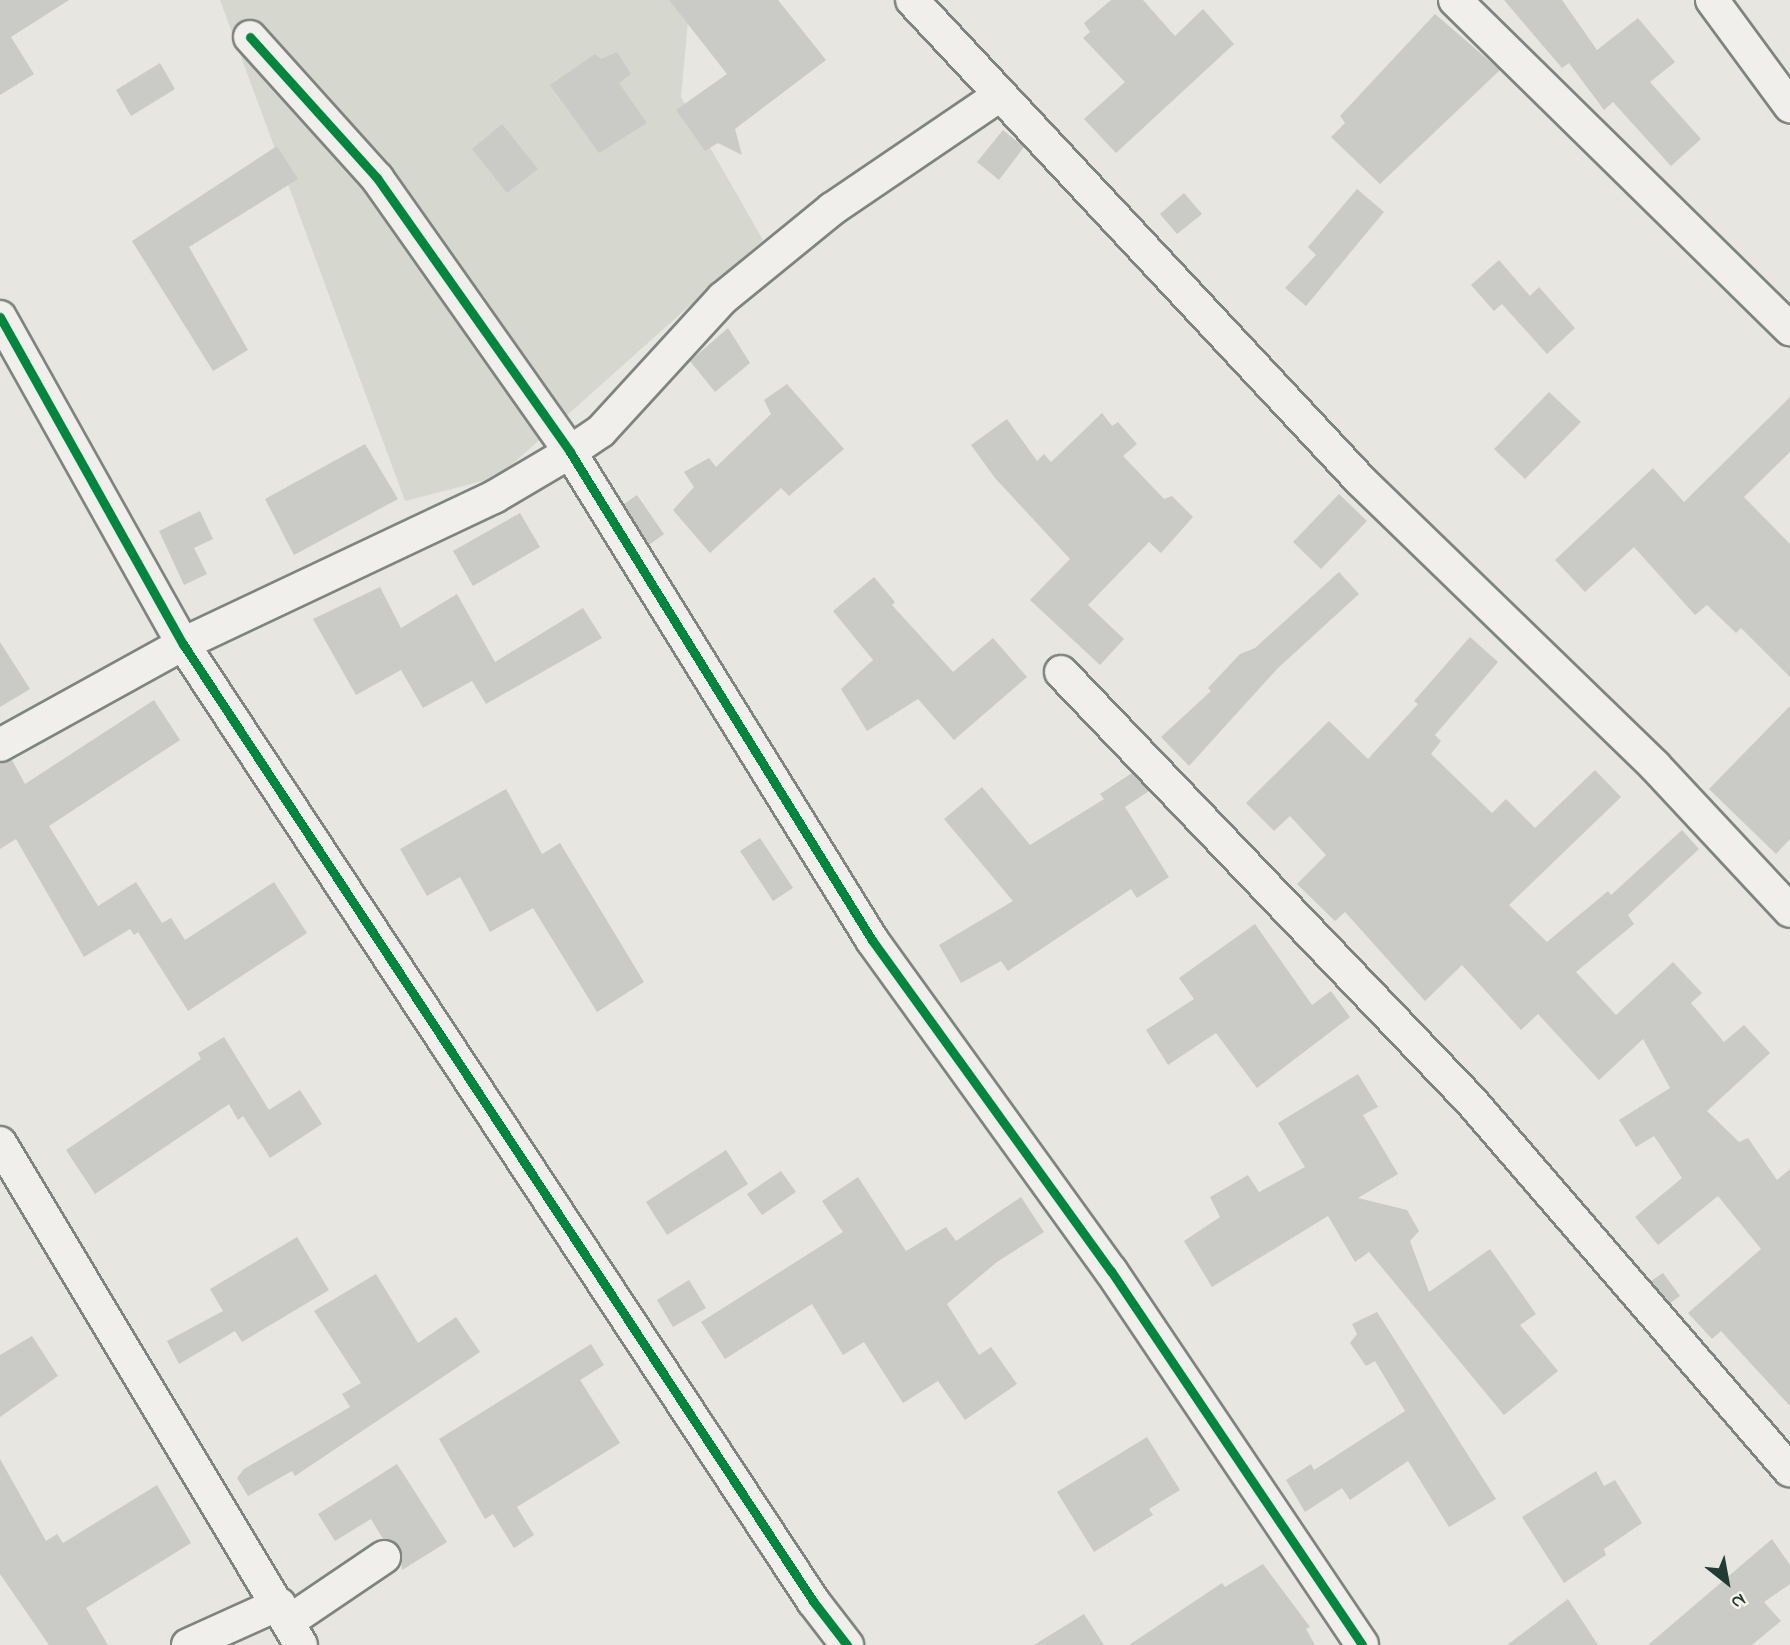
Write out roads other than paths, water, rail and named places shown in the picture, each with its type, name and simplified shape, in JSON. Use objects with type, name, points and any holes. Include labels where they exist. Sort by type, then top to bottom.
[{"type":"street","points":[[912,0],[1361,481],[1655,766],[1790,911]]},
{"type":"street","points":[[1455,0],[1790,329]]},
{"type":"street","points":[[1712,0],[1790,106]]},
{"type":"street","points":[[250,37],[377,178],[570,452],[872,940],[1111,1271],[1362,1645]]},
{"type":"street","points":[[0,745],[183,644],[494,496],[570,452],[601,431],[723,298],[832,209],[1000,95]]},
{"type":"street","points":[[0,317],[183,644],[805,1589],[847,1645]]},
{"type":"street","points":[[1061,672],[1471,1101],[1790,1470]]},
{"type":"street","points":[[0,1143],[289,1624]]},
{"type":"street","points":[[188,1645],[289,1624],[384,1557]]}]
